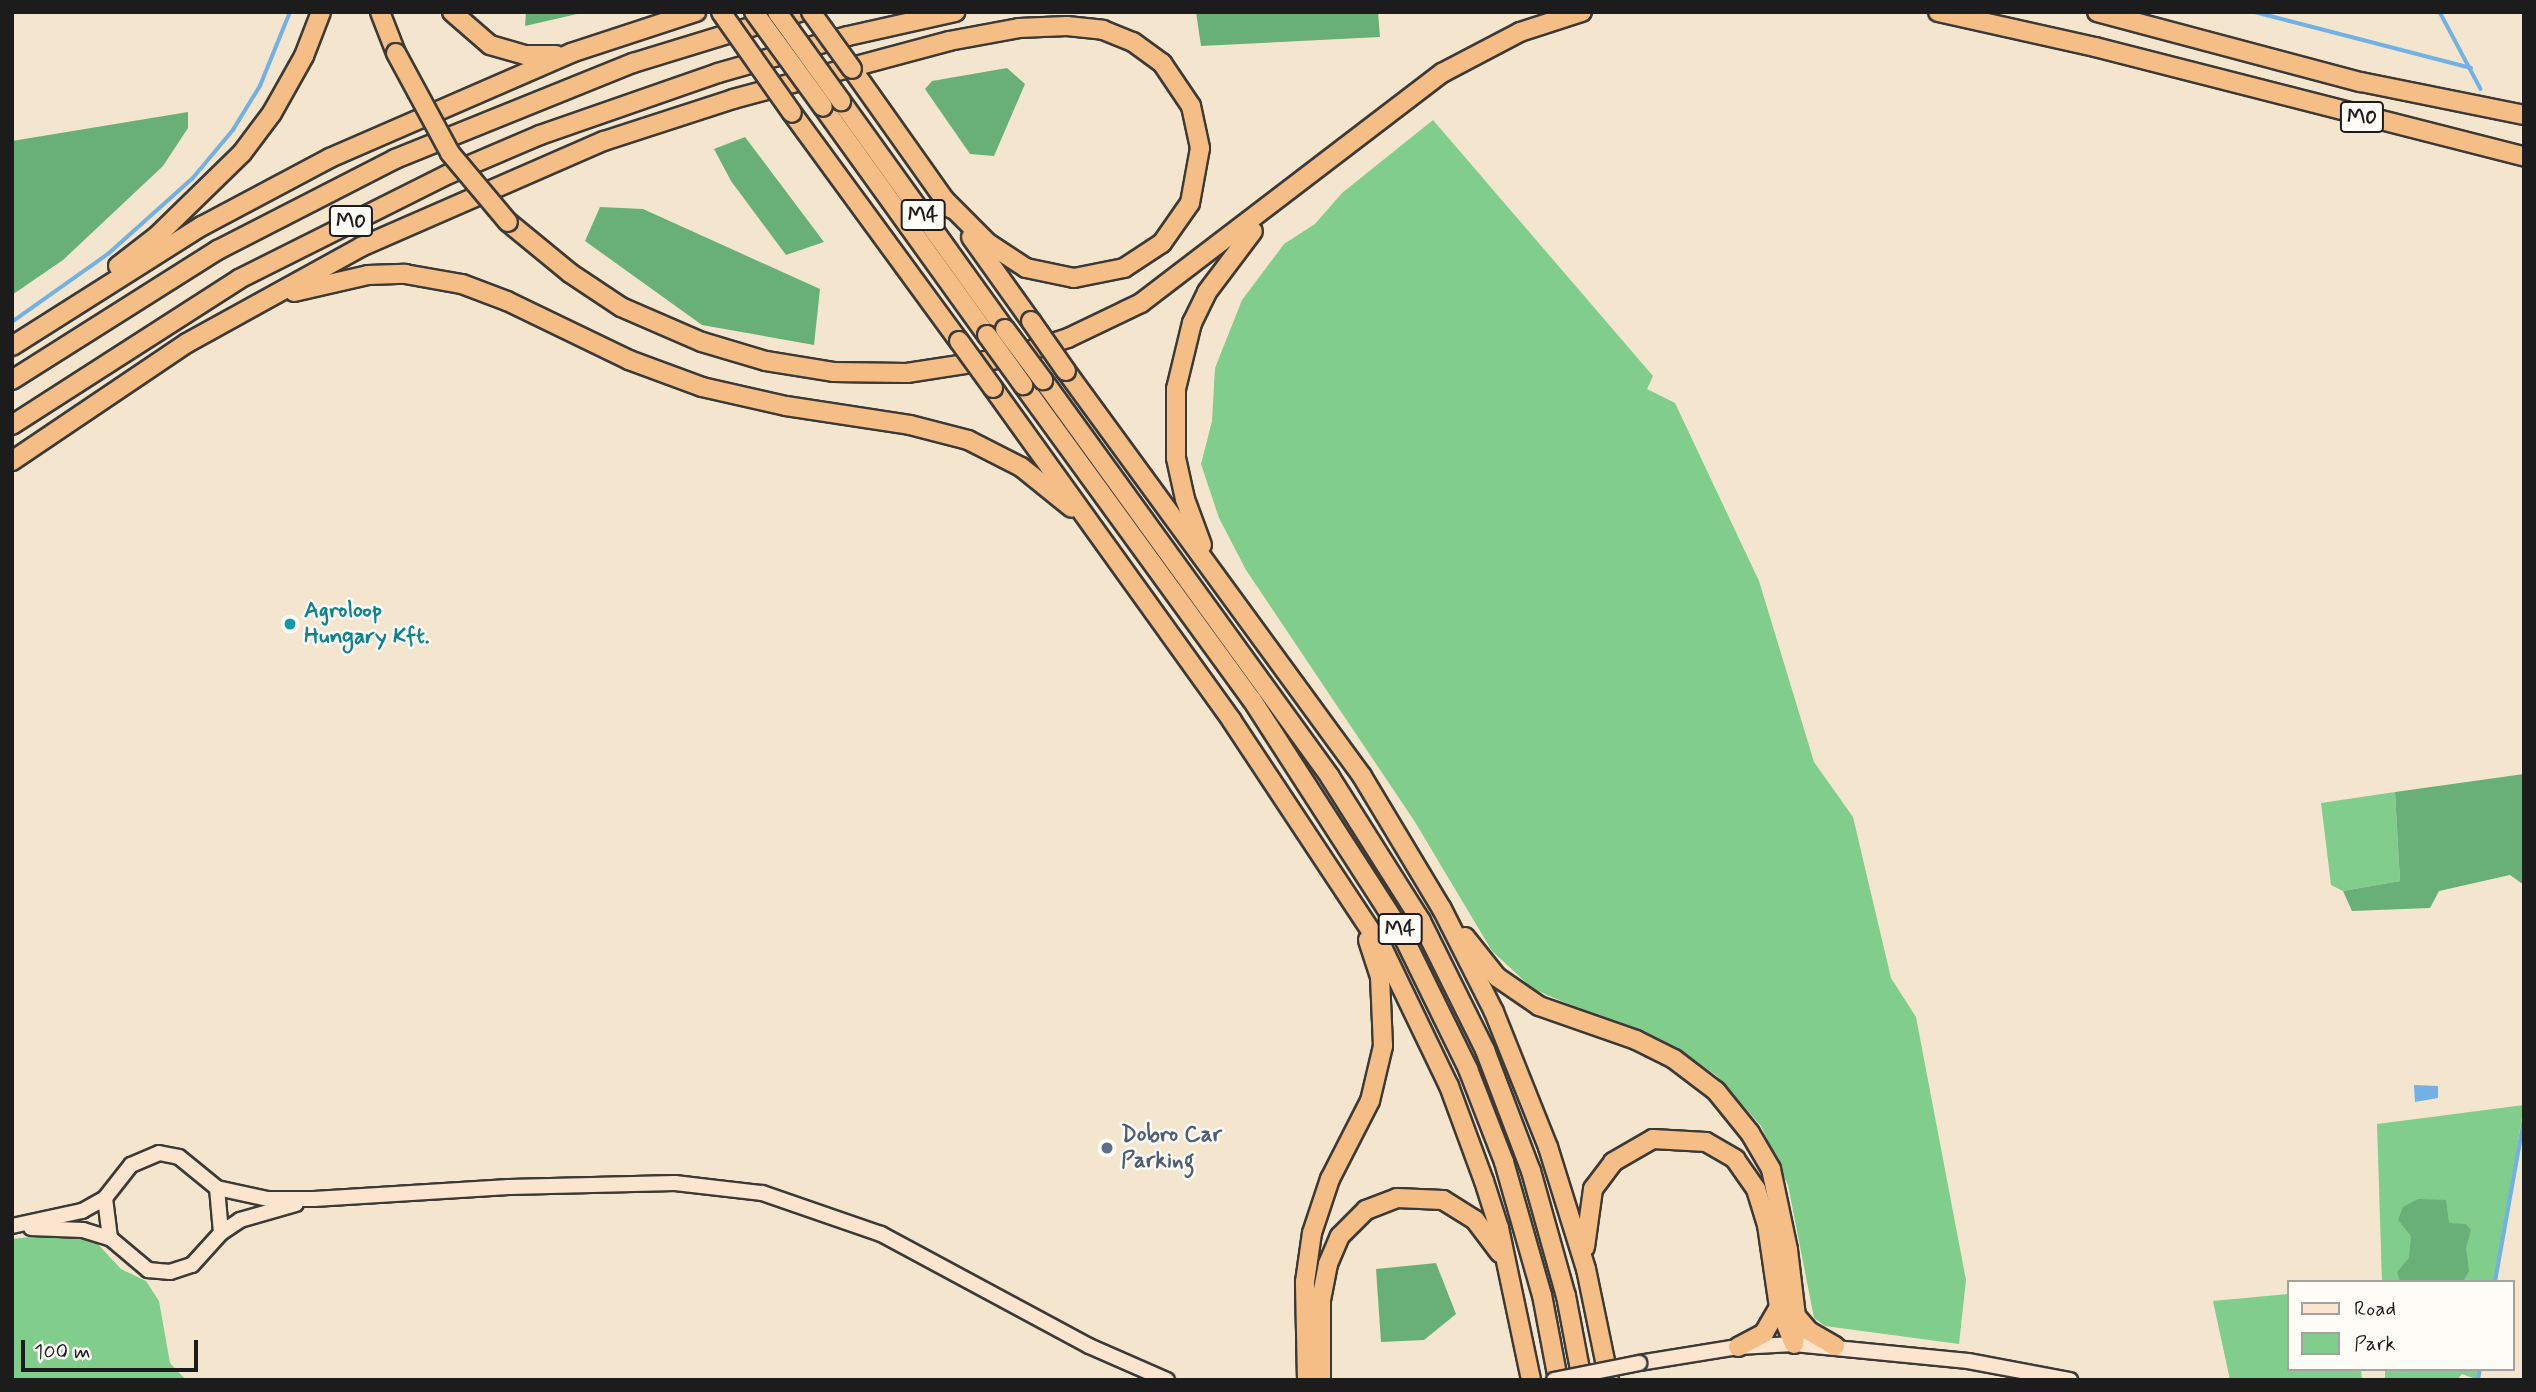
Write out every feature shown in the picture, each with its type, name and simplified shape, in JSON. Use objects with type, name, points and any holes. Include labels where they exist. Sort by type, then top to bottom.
[{"type":"highway","points":[[58,314],[158,235],[242,153],[272,113],[304,56],[321,12]]},
{"type":"highway","points":[[380,12],[396,53],[450,153],[508,222],[580,280],[621,307],[667,329],[766,361],[833,372],[907,373],[1010,357],[1093,327],[1152,296],[1286,195],[1335,152],[1442,73],[1520,32],[1582,12]]},
{"type":"highway","points":[[452,12],[473,35],[504,50],[525,55],[571,53]]},
{"type":"highway","points":[[12,346],[58,314],[202,226],[330,158],[571,53],[696,12]]},
{"type":"highway","points":[[721,12],[1120,564],[1358,906],[1415,1009],[1449,1086],[1485,1181],[1509,1270],[1531,1380]]},
{"type":"highway","name":"M4","points":[[754,12],[1252,700],[1401,930],[1468,1069],[1504,1162],[1542,1295],[1556,1380]]},
{"type":"highway","name":"M4","points":[[777,12],[1330,777],[1421,921],[1485,1050],[1531,1171],[1566,1296],[1582,1380]]},
{"type":"highway","name":"M0","points":[[12,380],[218,250],[406,154],[633,63],[800,12]]},
{"type":"highway","points":[[811,12],[1066,371],[1216,572],[1362,776],[1443,909],[1531,1101],[1586,1269],[1609,1380]]},
{"type":"highway","name":"M0","points":[[12,425],[239,279],[449,174],[540,135],[694,80],[848,36],[955,12]]},
{"type":"highway","name":"M0","points":[[1938,12],[2095,47],[2524,156]]},
{"type":"highway","name":"M0","points":[[2097,12],[2361,82],[2524,115]]},
{"type":"highway","points":[[12,461],[116,387],[238,313],[431,213],[604,141],[733,99],[949,41],[1041,26],[1102,30],[1133,42],[1161,63],[1191,106],[1200,148],[1189,203],[1162,243],[1124,268],[1074,278],[1026,268],[988,243],[945,201]]},
{"type":"highway","points":[[1216,572],[1185,499],[1176,458],[1174,418],[1181,359],[1192,323],[1226,263],[1286,195]]},
{"type":"highway","points":[[238,313],[311,285],[368,275],[405,274],[461,284],[680,380],[772,404],[910,425],[989,449],[1069,504],[1120,564]]},
{"type":"highway","points":[[1315,1376],[1305,1282],[1312,1233],[1334,1171],[1370,1101],[1383,1046],[1380,977],[1358,906]]},
{"type":"highway","points":[[1443,909],[1497,977],[1539,1006],[1636,1040],[1674,1059],[1716,1091],[1750,1133],[1771,1170],[1782,1212],[1796,1315],[1794,1344]]},
{"type":"highway","points":[[1586,1269],[1587,1207],[1602,1173],[1638,1145],[1653,1139],[1686,1138],[1706,1142],[1735,1159],[1756,1189],[1767,1225],[1779,1307],[1794,1344]]},
{"type":"highway","points":[[1315,1376],[1321,1300],[1328,1264],[1340,1236],[1366,1210],[1397,1198],[1443,1200],[1486,1232],[1509,1270]]},
{"type":"highway","points":[[1738,1347],[1764,1333],[1779,1307]]},
{"type":"highway","points":[[1796,1315],[1809,1331],[1835,1346]]},
{"type":"highway","points":[[1298,1380],[1315,1376]]},
{"type":"main road","points":[[12,1226],[82,1211],[105,1198],[131,1165],[159,1153],[179,1157],[217,1188],[268,1199],[662,1184],[762,1193],[881,1234],[1089,1346],[1167,1380]]},
{"type":"main road","points":[[217,1188],[221,1233]]},
{"type":"main road","points":[[105,1198],[110,1238]]},
{"type":"main road","points":[[12,1226],[83,1230],[110,1238],[148,1270],[170,1272],[192,1265],[221,1233],[240,1220],[314,1199]]},
{"type":"main road","points":[[1556,1380],[1738,1347],[1794,1344],[1835,1346],[1968,1362],[2070,1380]]},
{"type":"green space","points":[[526,12],[586,12],[525,26]]},
{"type":"green space","points":[[1196,12],[1378,12],[1380,37],[1201,46]]},
{"type":"green space","points":[[1007,68],[1025,84],[994,156],[970,154],[925,89],[932,81]]},
{"type":"green space","points":[[188,112],[188,128],[163,166],[63,260],[12,295],[12,141]]},
{"type":"green space","points":[[1433,120],[1653,376],[1647,389],[1675,403],[1759,581],[1814,762],[1853,817],[1891,978],[1916,1017],[1966,1280],[1959,1344],[1825,1326],[1814,1318],[1788,1185],[1761,1126],[1717,1076],[1684,1053],[1533,989],[1492,951],[1415,822],[1246,570],[1219,518],[1201,464],[1212,421],[1215,368],[1242,300],[1284,244],[1315,224],[1342,193]]},
{"type":"green space","points":[[745,137],[824,242],[786,255],[731,181],[714,149]]},
{"type":"green space","points":[[600,207],[643,209],[820,289],[814,345],[702,325],[585,241]]},
{"type":"green space","points":[[2524,774],[2524,885],[2510,875],[2439,891],[2430,908],[2352,911],[2343,891],[2400,881],[2395,792]]},
{"type":"green space","points":[[2395,792],[2400,881],[2343,891],[2331,885],[2321,803]]},
{"type":"green space","points":[[2524,1105],[2495,1280],[2382,1280],[2377,1124]]},
{"type":"green space","points":[[2418,1199],[2446,1200],[2449,1223],[2466,1224],[2471,1230],[2466,1248],[2469,1271],[2464,1280],[2399,1280],[2397,1272],[2409,1258],[2411,1236],[2398,1220],[2403,1207]]},
{"type":"green space","points":[[49,1235],[95,1241],[121,1269],[146,1281],[159,1301],[170,1363],[186,1380],[12,1380],[12,1239]]},
{"type":"green space","points":[[1436,1263],[1456,1314],[1424,1340],[1381,1342],[1376,1269]]},
{"type":"green space","points":[[2288,1294],[2288,1371],[2361,1371],[2362,1380],[2230,1380],[2213,1301]]},
{"type":"green space","points":[[2385,1371],[2480,1371],[2478,1380],[2462,1374],[2457,1380],[2385,1380]]},
{"type":"water","points":[[2414,1085],[2438,1086],[2438,1098],[2415,1102]]},
{"type":"waterway","points":[[12,322],[108,254],[192,179],[233,130],[260,86],[290,12]]},
{"type":"waterway","points":[[2255,12],[2471,68]]},
{"type":"waterway","points":[[2440,12],[2481,89]]},
{"type":"waterway","points":[[2495,1280],[2524,1120]]},
{"type":"waterway","points":[[2478,1380],[2480,1371]]},
{"type":"place","name":"Agroloop Hungary Kft.","points":[[290,624]]},
{"type":"place","name":"Dobro Car Parking","points":[[1107,1148]]}]
